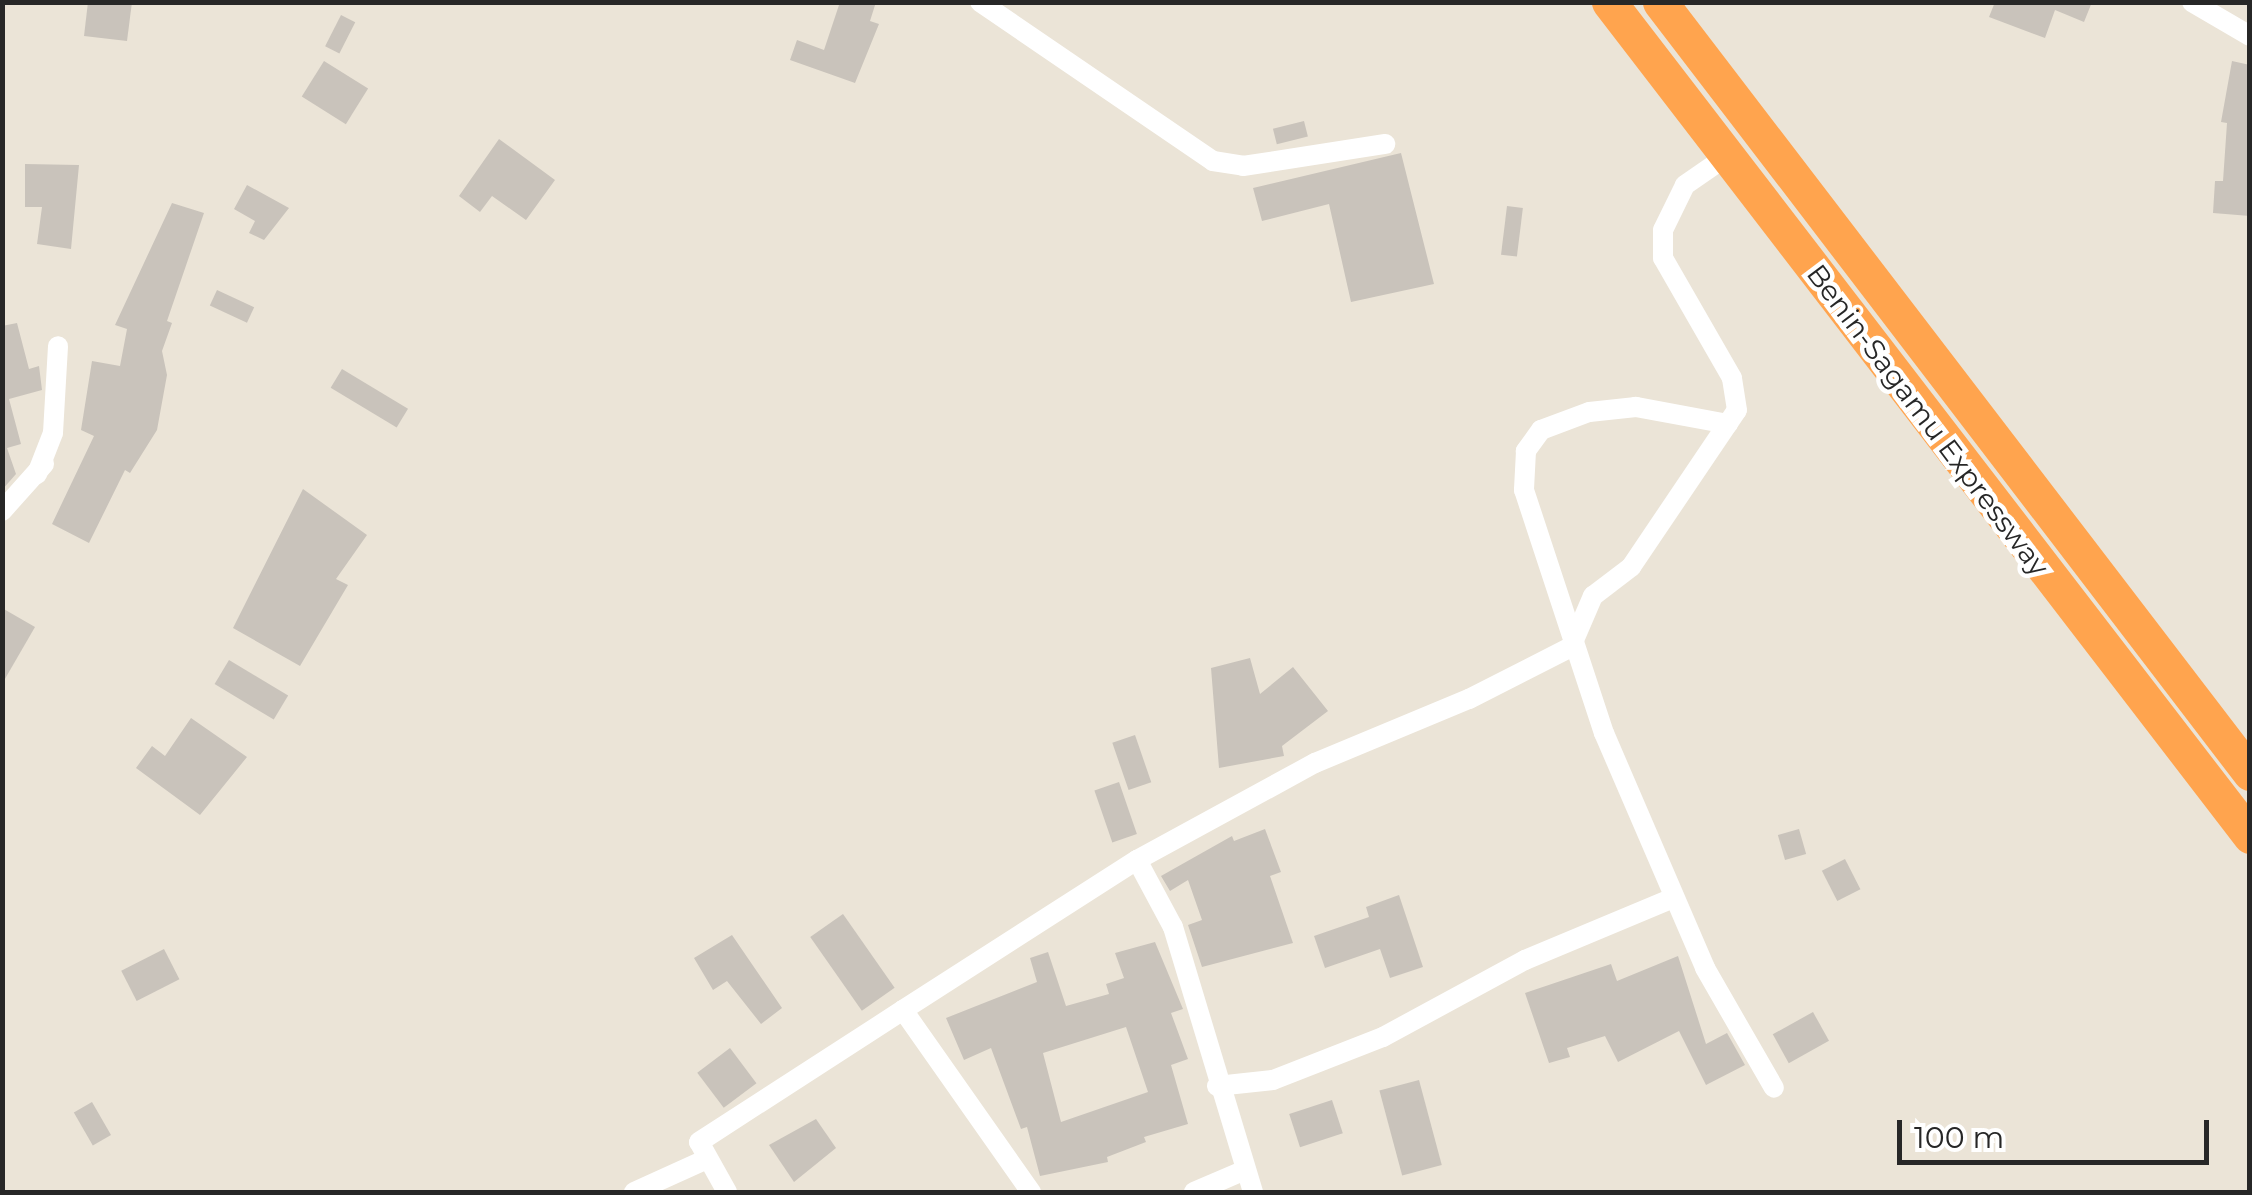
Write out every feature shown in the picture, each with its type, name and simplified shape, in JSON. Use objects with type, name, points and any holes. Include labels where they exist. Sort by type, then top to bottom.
[{"type":"highway","name":"Benin-Sagamu Expressway","points":[[1609,2],[2250,836]]},
{"type":"highway","name":"Benin-Sagamu Expressway","points":[[1660,2],[2250,774]]},
{"type":"street","points":[[980,2],[1213,161],[1243,166],[1385,144]]},
{"type":"street","points":[[2192,2],[2250,36]]},
{"type":"street","points":[[727,1192],[705,1160],[699,1142],[903,1010],[1137,860],[1315,762],[1469,699],[1571,647],[1593,596],[1631,567],[1728,424],[1739,397],[1663,258],[1663,230],[1684,185],[1727,156]]},
{"type":"street","points":[[37,474],[54,432],[58,346]]},
{"type":"street","points":[[1728,424],[1636,407],[1589,412],[1541,430],[1526,450],[1524,490],[1571,647],[1673,898],[1774,1088]]},
{"type":"street","points":[[2,511],[37,474],[56,446]]},
{"type":"street","points":[[1137,860],[1172,927],[1216,1086],[1252,1192]]},
{"type":"street","points":[[1216,1086],[1273,1080],[1383,1036],[1525,960],[1673,898]]},
{"type":"street","points":[[903,1010],[1031,1192]]},
{"type":"street","points":[[634,1192],[705,1160]]},
{"type":"street","points":[[1194,1192],[1245,1170]]},
{"type":"building","points":[[88,2],[132,2],[127,41],[84,36]]},
{"type":"building","points":[[840,2],[876,2],[870,21],[879,24],[855,83],[790,60],[797,40],[824,50]]},
{"type":"building","points":[[1995,2],[2092,2],[2084,22],[2055,10],[2045,38],[1989,17]]},
{"type":"building","points":[[341,15],[355,22],[339,53],[325,46]]},
{"type":"building","points":[[324,61],[368,89],[346,124],[302,97]]},
{"type":"building","points":[[2232,61],[2250,65],[2250,216],[2213,213],[2215,181],[2223,181],[2227,123],[2221,122]]},
{"type":"building","points":[[1304,121],[1308,137],[1277,144],[1273,129]]},
{"type":"building","points":[[499,139],[555,180],[526,220],[492,196],[480,212],[459,196]]},
{"type":"building","points":[[1401,153],[1434,284],[1351,302],[1329,204],[1262,221],[1253,188]]},
{"type":"building","points":[[25,164],[79,165],[71,249],[37,244],[42,207],[25,207]]},
{"type":"building","points":[[247,185],[289,208],[264,240],[249,233],[255,221],[234,209]]},
{"type":"building","points":[[172,203],[204,213],[167,321],[172,323],[162,351],[167,375],[157,430],[130,473],[125,470],[89,543],[52,524],[94,436],[81,430],[92,361],[120,366],[127,329],[115,325]]},
{"type":"building","points":[[1507,206],[1523,208],[1517,257],[1501,255]]},
{"type":"building","points":[[217,290],[254,307],[247,323],[210,305]]},
{"type":"building","points":[[17,323],[29,369],[39,366],[42,390],[9,399],[21,444],[7,448],[16,474],[2,490],[2,326]]},
{"type":"building","points":[[342,369],[408,409],[397,428],[331,388]]},
{"type":"building","points":[[303,489],[367,535],[336,579],[348,585],[300,666],[233,628]]},
{"type":"building","points":[[2,608],[35,627],[2,684]]},
{"type":"building","points":[[1250,658],[1260,694],[1293,667],[1328,711],[1282,746],[1284,756],[1219,768],[1211,668]]},
{"type":"building","points":[[229,660],[288,696],[274,720],[215,684]]},
{"type":"building","points":[[191,718],[247,757],[200,815],[136,768],[152,746],[165,756]]},
{"type":"building","points":[[1135,735],[1151,782],[1129,790],[1112,743]]},
{"type":"building","points":[[1119,782],[1137,834],[1112,842],[1094,790]]},
{"type":"building","points":[[1265,829],[1281,872],[1270,876],[1293,943],[1202,967],[1188,925],[1202,920],[1188,880],[1170,891],[1161,876],[1232,836],[1234,841]]},
{"type":"building","points":[[1799,829],[1806,854],[1785,860],[1778,835]]},
{"type":"building","points":[[1845,859],[1860,889],[1837,901],[1822,871]]},
{"type":"building","points":[[1399,895],[1423,967],[1390,978],[1380,949],[1325,968],[1314,936],[1369,917],[1366,907]]},
{"type":"building","points":[[843,914],[895,988],[862,1011],[810,937]]},
{"type":"building","points":[[732,935],[782,1008],[761,1024],[727,981],[713,990],[694,958]]},
{"type":"building","points":[[1155,942],[1183,1009],[1171,1013],[1188,1059],[1171,1065],[1188,1124],[1144,1137],[1146,1142],[1107,1157],[1108,1162],[1040,1176],[1027,1127],[1021,1129],[991,1048],[964,1060],[946,1018],[1037,982],[1030,958],[1048,952],[1066,1006],[1109,994],[1106,984],[1124,978],[1115,953]],"holes":[[[1126,1027],[1148,1092],[1061,1122],[1043,1053]]]},
{"type":"building","points":[[164,949],[179,979],[137,1001],[121,971]]},
{"type":"building","points":[[1678,956],[1706,1044],[1727,1033],[1745,1065],[1706,1085],[1679,1031],[1618,1062],[1605,1036],[1567,1048],[1570,1057],[1549,1063],[1525,993],[1611,964],[1617,981]]},
{"type":"building","points":[[1813,1012],[1829,1041],[1789,1063],[1773,1034]]},
{"type":"building","points":[[730,1048],[756,1083],[724,1108],[697,1073]]},
{"type":"building","points":[[1419,1080],[1442,1165],[1402,1176],[1379,1091]]},
{"type":"building","points":[[1332,1100],[1343,1133],[1300,1147],[1289,1114]]},
{"type":"building","points":[[92,1102],[111,1135],[93,1145],[74,1112]]},
{"type":"building","points":[[816,1119],[836,1148],[794,1182],[769,1145]]}]
